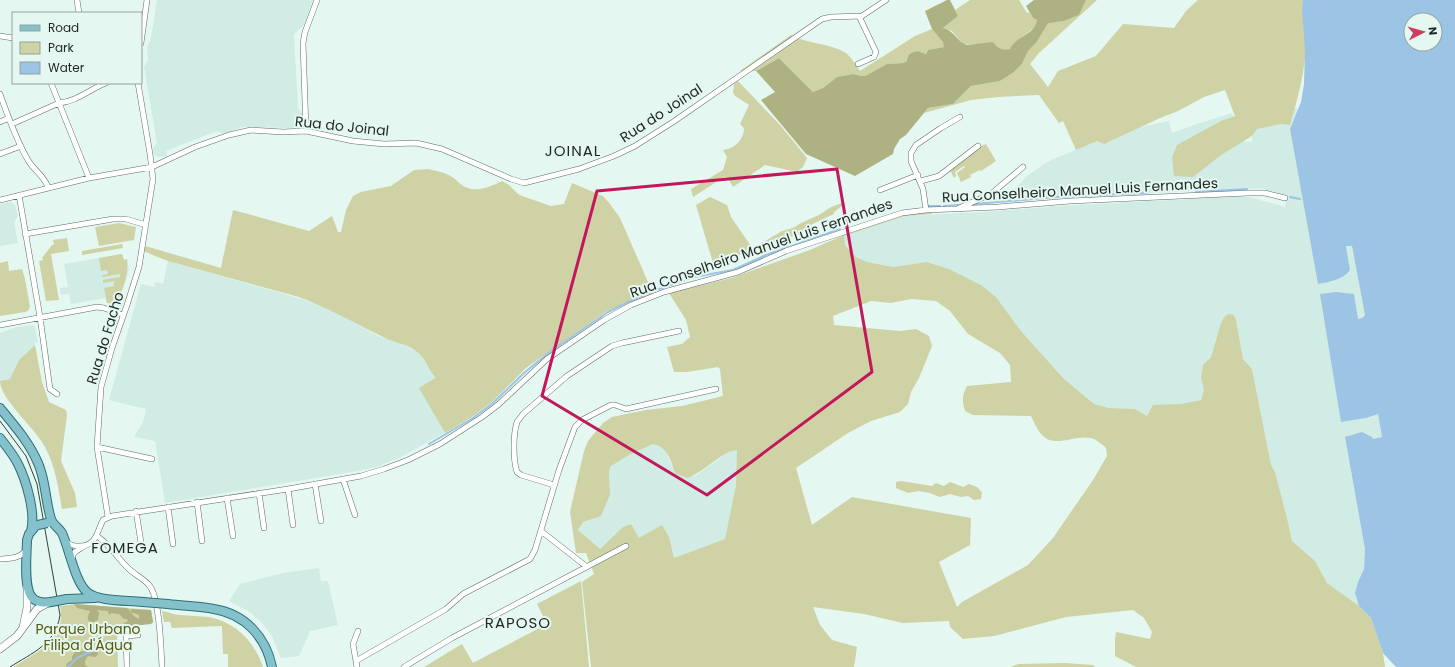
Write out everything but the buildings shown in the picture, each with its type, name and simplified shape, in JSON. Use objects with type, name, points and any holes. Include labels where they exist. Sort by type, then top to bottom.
[{"type":"main road","points":[[0,408],[33,452],[43,479],[51,518],[62,533],[83,589],[100,598]]},
{"type":"main road","points":[[0,438],[14,457],[24,477],[32,519],[27,549],[27,608],[23,628]]},
{"type":"main road","points":[[31,531],[38,525],[47,523],[57,527]]},
{"type":"main road","points":[[67,599],[72,597],[78,590],[78,578]]},
{"type":"main road","points":[[27,585],[30,596],[35,601],[44,603],[67,599],[100,598],[215,609],[235,615],[248,623],[263,643],[270,658],[272,667]]},
{"type":"main road","points":[[0,649],[17,636],[37,609],[50,602]]},
{"type":"street","points":[[77,0],[79,12]]},
{"type":"street","points":[[142,33],[147,0]]},
{"type":"street","points":[[306,131],[303,38],[317,0]]},
{"type":"street","name":"Rua do Joinal","points":[[0,200],[89,178],[152,167],[195,147],[229,135],[251,130],[283,132],[306,131],[353,142],[384,144],[416,143],[442,149],[511,179],[524,183],[579,170],[635,146],[822,19],[831,17],[862,16],[886,0]]},
{"type":"street","points":[[858,64],[874,57],[876,52],[859,16]]},
{"type":"street","points":[[0,36],[12,38]]},
{"type":"street","points":[[51,84],[89,178]]},
{"type":"street","points":[[12,124],[59,103],[66,103],[104,84]]},
{"type":"street","name":"Rua do Facho","points":[[108,517],[97,447],[101,387],[138,268],[153,179],[138,84]]},
{"type":"street","points":[[0,94],[21,146],[31,164],[44,179],[48,187]]},
{"type":"street","points":[[0,122],[9,118]]},
{"type":"street","points":[[926,210],[925,196],[921,181],[911,158],[911,153],[913,148],[941,128],[960,118]]},
{"type":"street","points":[[0,154],[21,146]]},
{"type":"street","points":[[921,181],[939,176],[978,146]]},
{"type":"street","points":[[958,209],[991,194],[1023,167]]},
{"type":"street","points":[[880,190],[918,175]]},
{"type":"street","name":"Rua Conselheiro Manuel Luis Fernandes","points":[[108,517],[196,502],[288,489],[360,476],[390,467],[440,444],[491,411],[547,359],[604,320],[631,305],[664,292],[730,275],[786,251],[902,213],[926,210],[998,207],[1070,201],[1241,193],[1265,193],[1285,198]]},
{"type":"street","points":[[18,195],[40,317],[50,389],[57,394]]},
{"type":"street","points":[[25,234],[113,219],[126,219],[146,225]]},
{"type":"street","points":[[1,323],[97,307],[123,315]]},
{"type":"street","points":[[554,485],[517,472],[514,460],[516,428],[518,421],[523,414],[567,376],[612,346],[679,331]]},
{"type":"street","points":[[358,631],[353,644],[356,664],[446,609],[463,594],[527,561],[535,550],[554,485],[573,430],[582,420],[611,405],[626,409],[716,389]]},
{"type":"street","points":[[97,447],[152,459]]},
{"type":"street","points":[[343,479],[355,515]]},
{"type":"street","points":[[315,484],[320,521]]},
{"type":"street","points":[[288,489],[293,525]]},
{"type":"street","points":[[259,493],[264,528]]},
{"type":"street","points":[[227,498],[233,536]]},
{"type":"street","points":[[196,502],[202,541]]},
{"type":"street","points":[[168,507],[173,544]]},
{"type":"street","points":[[136,512],[142,549]]},
{"type":"street","points":[[72,562],[74,553],[84,546],[92,543],[97,536],[103,520],[108,517]]},
{"type":"street","points":[[540,531],[587,567]]},
{"type":"street","points":[[97,536],[104,540],[128,569],[149,585],[153,592],[159,624],[162,667]]},
{"type":"street","points":[[64,541],[73,546],[84,546]]},
{"type":"street","points":[[407,666],[452,638],[626,546]]},
{"type":"street","points":[[0,559],[20,556],[27,549]]},
{"type":"street","points":[[14,558],[22,561],[27,566]]},
{"type":"street","points":[[128,667],[126,636],[138,636]]},
{"type":"highlighted area","points":[[837,169],[872,372],[707,495],[542,396],[597,191]]},
{"type":"shaded area","points":[[157,0],[313,0],[304,25],[294,34],[298,108],[302,114],[301,121],[298,126],[292,128],[242,127],[224,134],[217,131],[166,151],[167,156],[158,157],[154,154],[153,148],[157,143],[144,67],[148,60],[147,48],[151,38]]},
{"type":"shaded area","points":[[1281,98],[1298,110],[1290,129],[1318,283],[1350,270],[1346,246],[1352,246],[1365,315],[1358,319],[1341,422],[1366,418],[1378,414],[1382,437],[1373,439],[1345,437],[1365,549],[1364,569],[1355,593],[1359,606],[1327,583],[1315,561],[1292,541],[1275,472],[1271,465],[1252,369],[1243,359],[1234,315],[1224,317],[1211,357],[1203,365],[1201,378],[1204,390],[1201,400],[1181,404],[1147,416],[1135,409],[1109,408],[1094,404],[1063,378],[1021,331],[996,297],[981,285],[949,269],[928,262],[893,267],[867,262],[856,257],[843,241],[844,236],[905,216],[1191,199],[1218,196],[1249,197],[1285,207],[1287,195],[1263,189],[1080,196],[1007,202],[1004,200],[1027,176],[1049,161],[1111,135],[1140,127],[1169,121],[1172,133],[1232,113],[1240,141],[1252,142],[1252,109]]},
{"type":"shaded area","points":[[11,202],[15,205],[18,215],[14,222],[18,243],[0,246],[0,204]]},
{"type":"shaded area","points":[[122,254],[124,260],[127,259],[129,270],[116,304],[107,303],[105,298],[71,304],[69,294],[61,295],[60,288],[68,287],[64,264]]},
{"type":"shaded area","points":[[168,261],[302,299],[334,311],[380,337],[396,341],[416,351],[421,356],[435,378],[421,387],[444,433],[399,458],[376,467],[165,503],[155,441],[134,437],[143,422],[146,409],[109,400],[141,284],[154,287],[156,282],[163,284]]},
{"type":"shaded area","points":[[33,325],[35,327],[38,342],[34,343],[35,345],[19,360],[10,379],[0,381],[0,333],[17,327]]},
{"type":"shaded area","points":[[653,444],[660,446],[665,450],[675,473],[695,476],[730,451],[738,449],[736,485],[725,539],[674,558],[669,537],[666,533],[639,538],[631,524],[623,527],[600,549],[578,530],[583,522],[601,515],[610,495],[609,471],[611,466],[629,455]]},
{"type":"shaded area","points":[[319,568],[321,581],[328,581],[338,625],[310,631],[299,656],[281,658],[272,636],[262,623],[250,612],[229,601],[240,584],[283,573]]},
{"type":"green space","points":[[947,0],[950,0],[958,16],[943,28],[950,31],[964,44],[967,45],[993,42],[996,46],[1005,50],[1010,49],[1036,25],[1037,20],[1033,18],[1026,6],[1034,0],[1086,0],[1079,15],[1064,21],[1048,23],[1036,43],[1028,51],[1022,64],[1014,72],[1000,81],[971,86],[953,104],[928,108],[906,135],[900,139],[894,149],[893,154],[855,176],[806,154],[761,100],[775,92],[756,71],[779,58],[813,92],[823,88],[837,77],[853,74],[865,76],[887,64],[903,63],[907,61],[909,55],[913,52],[918,51],[926,54],[928,50],[944,47],[943,42],[932,29],[925,11]]},
{"type":"green space","points":[[970,0],[1019,0],[1027,13],[1029,12],[1033,18],[1037,20],[1037,24],[1010,49],[1006,50],[995,46],[963,44],[952,31],[943,28],[958,16],[955,10]]},
{"type":"green space","points":[[1086,0],[1097,0],[1038,54],[1030,64],[1048,87],[1058,71],[1096,56],[1123,24],[1174,28],[1186,11],[1198,0],[1304,0],[1306,35],[1305,62],[1299,93],[1290,125],[1281,124],[1257,129],[1252,136],[1221,155],[1193,177],[1174,176],[1172,157],[1177,145],[1221,121],[1235,116],[1225,90],[1204,97],[1178,111],[1104,144],[1097,141],[1076,150],[1063,121],[1059,123],[1039,95],[971,100],[924,113],[928,108],[953,104],[971,86],[1000,81],[1014,72],[1022,64],[1028,51],[1036,43],[1048,22],[1064,21],[1079,15]]},
{"type":"green space","points":[[932,29],[944,42],[944,47],[928,50],[926,54],[918,51],[908,56],[907,61],[903,63],[887,64],[865,76],[853,74],[837,77],[823,88],[813,92],[779,58],[756,71],[740,71],[791,35],[804,40],[833,47],[846,53],[860,71],[915,36]]},
{"type":"green space","points":[[738,81],[780,125],[807,158],[803,167],[797,172],[765,165],[733,187],[728,178],[724,177],[693,197],[691,189],[723,170],[727,157],[723,150],[731,148],[738,143],[744,132],[744,128],[740,124],[749,105],[735,96],[733,92],[734,84]]},
{"type":"green space","points":[[986,144],[996,161],[981,171],[980,170],[970,175],[971,177],[961,182],[957,173],[965,167],[964,166],[955,172],[956,176],[954,178],[950,170],[979,147]]},
{"type":"green space","points":[[428,169],[446,174],[464,186],[472,189],[485,188],[502,181],[509,185],[518,194],[551,206],[564,204],[572,183],[603,196],[620,218],[655,298],[621,305],[607,311],[526,368],[492,402],[472,417],[445,433],[419,388],[435,377],[420,354],[413,349],[387,339],[310,301],[168,261],[144,251],[145,246],[221,268],[233,210],[309,231],[332,216],[338,232],[341,232],[346,210],[353,196],[361,192],[391,186],[414,170]]},
{"type":"green space","points":[[710,197],[727,205],[731,217],[753,249],[737,256],[713,263],[696,205]]},
{"type":"green space","points":[[846,203],[834,212],[834,214],[806,227],[807,229],[801,234],[776,241],[756,250],[753,249],[782,231],[793,228],[831,207]]},
{"type":"green space","points":[[932,212],[932,214],[905,216],[844,236],[845,245],[856,257],[867,262],[893,267],[927,262],[949,269],[981,285],[996,297],[1021,331],[1063,378],[1094,404],[1109,408],[1135,409],[1147,416],[1153,405],[1181,404],[1201,400],[1204,390],[1201,378],[1203,365],[1211,357],[1224,317],[1229,314],[1234,315],[1243,359],[1252,369],[1271,465],[1275,472],[1292,541],[1315,561],[1327,583],[1359,606],[1371,618],[1383,653],[1385,667],[1136,667],[1115,656],[1116,632],[1150,639],[1152,632],[1144,618],[1133,610],[1066,617],[994,636],[963,639],[950,627],[949,621],[903,623],[864,614],[813,607],[820,625],[832,640],[857,647],[854,667],[591,667],[582,582],[594,574],[586,553],[576,553],[570,512],[584,451],[588,441],[603,423],[612,417],[646,410],[682,406],[723,396],[720,369],[718,367],[687,372],[674,372],[667,347],[682,344],[690,337],[686,320],[669,293],[731,278],[810,250],[844,235],[905,215]],"holes":[[[911,299],[936,301],[950,311],[968,334],[1000,353],[1010,365],[1011,382],[967,386],[963,398],[965,411],[973,415],[1031,416],[1039,431],[1048,439],[1061,441],[1089,438],[1096,440],[1106,448],[1107,456],[1093,480],[1053,538],[1028,565],[962,602],[957,607],[939,562],[970,545],[971,518],[852,497],[812,525],[796,468],[848,433],[871,421],[900,412],[908,404],[911,392],[919,378],[932,346],[929,336],[916,329],[900,331],[834,325],[833,316],[871,301],[891,303]],[[653,444],[665,451],[670,459],[675,473],[687,478],[694,475],[725,454],[737,450],[736,485],[725,539],[674,558],[669,537],[662,525],[639,538],[631,524],[623,527],[600,549],[578,530],[583,522],[601,516],[610,495],[609,471],[611,466],[629,455]]]},
{"type":"green space","points":[[119,223],[136,227],[134,240],[99,246],[95,227]]},
{"type":"green space","points":[[67,238],[69,251],[51,254],[59,300],[46,301],[39,261],[43,260],[42,258],[52,245],[54,245],[53,240]]},
{"type":"green space","points":[[122,244],[123,248],[82,255],[82,251]]},
{"type":"green space","points":[[122,254],[124,260],[127,259],[125,281],[117,303],[107,303],[104,288],[114,286],[114,281],[103,283],[103,280],[120,277],[120,274],[102,277],[102,275],[108,274],[107,270],[101,271],[99,258]]},
{"type":"green space","points":[[8,261],[9,271],[22,269],[30,307],[28,311],[25,312],[0,316],[0,263]]},
{"type":"green space","points":[[35,345],[42,382],[49,402],[66,410],[67,415],[61,461],[75,493],[77,507],[62,509],[58,485],[49,455],[40,440],[6,396],[0,381],[10,379],[19,360]]},
{"type":"green space","points":[[901,481],[932,486],[936,483],[944,486],[950,482],[963,487],[969,484],[977,487],[982,492],[981,499],[974,500],[968,496],[961,497],[950,494],[940,497],[919,491],[908,493],[896,488],[896,482]]},
{"type":"green space","points":[[581,581],[589,667],[424,667],[462,644],[473,663],[547,624],[537,604]]},
{"type":"green space","points":[[74,604],[127,608],[134,616],[139,619],[139,615],[131,612],[131,609],[151,610],[153,622],[151,624],[123,627],[123,624],[128,621],[127,619],[124,619],[119,614],[111,613],[109,615],[108,611],[97,610],[99,613],[98,620],[92,623],[88,620],[90,611],[77,608]]},
{"type":"green space","name":"Parque Urbano Filipa d'Água","points":[[77,604],[151,610],[153,623],[123,627],[117,634],[118,667],[13,667],[48,644],[59,628],[61,618],[60,606]]},
{"type":"green space","points":[[162,611],[178,615],[208,617],[227,623],[243,634],[249,641],[255,649],[263,667],[228,667],[228,654],[223,654],[222,626],[172,628],[170,622],[164,622]]},
{"type":"green space","points":[[90,646],[97,648],[98,654],[96,657],[88,656],[85,661],[85,665],[88,667],[66,667],[67,663],[72,660],[75,652],[85,651],[86,647]]},
{"type":"green space","points":[[1065,663],[1093,665],[1095,667],[1011,667],[1018,664]]},
{"type":"water","points":[[1303,0],[1455,0],[1455,667],[1396,667],[1383,653],[1371,618],[1359,606],[1355,593],[1364,569],[1365,549],[1345,437],[1362,432],[1373,439],[1382,437],[1378,414],[1366,418],[1341,422],[1320,294],[1336,292],[1354,294],[1358,319],[1365,315],[1352,246],[1346,246],[1350,270],[1335,280],[1318,284],[1290,129],[1301,102],[1304,84],[1305,50],[1302,10]]},
{"type":"waterway","points":[[1196,192],[1247,189]]},
{"type":"waterway","points":[[974,204],[1056,197],[1147,193]]},
{"type":"waterway","points":[[1290,197],[1300,199]]},
{"type":"waterway","points":[[944,206],[959,205]]},
{"type":"waterway","points":[[928,206],[940,206]]},
{"type":"waterway","points":[[429,444],[473,418],[493,403],[524,373],[551,351],[608,312],[645,294],[694,277],[733,270],[766,255],[840,229]]},
{"type":"waterway","points":[[68,667],[77,658],[92,651]]},
{"type":"tram line","points":[[0,421],[26,456],[37,484],[60,615],[58,625],[48,641],[42,647],[10,667]]},
{"type":"district","name":"JOINAL","points":[[573,151]]},
{"type":"district","name":"FOMEGA","points":[[125,548]]},
{"type":"district","name":"RAPOSO","points":[[518,623]]}]
